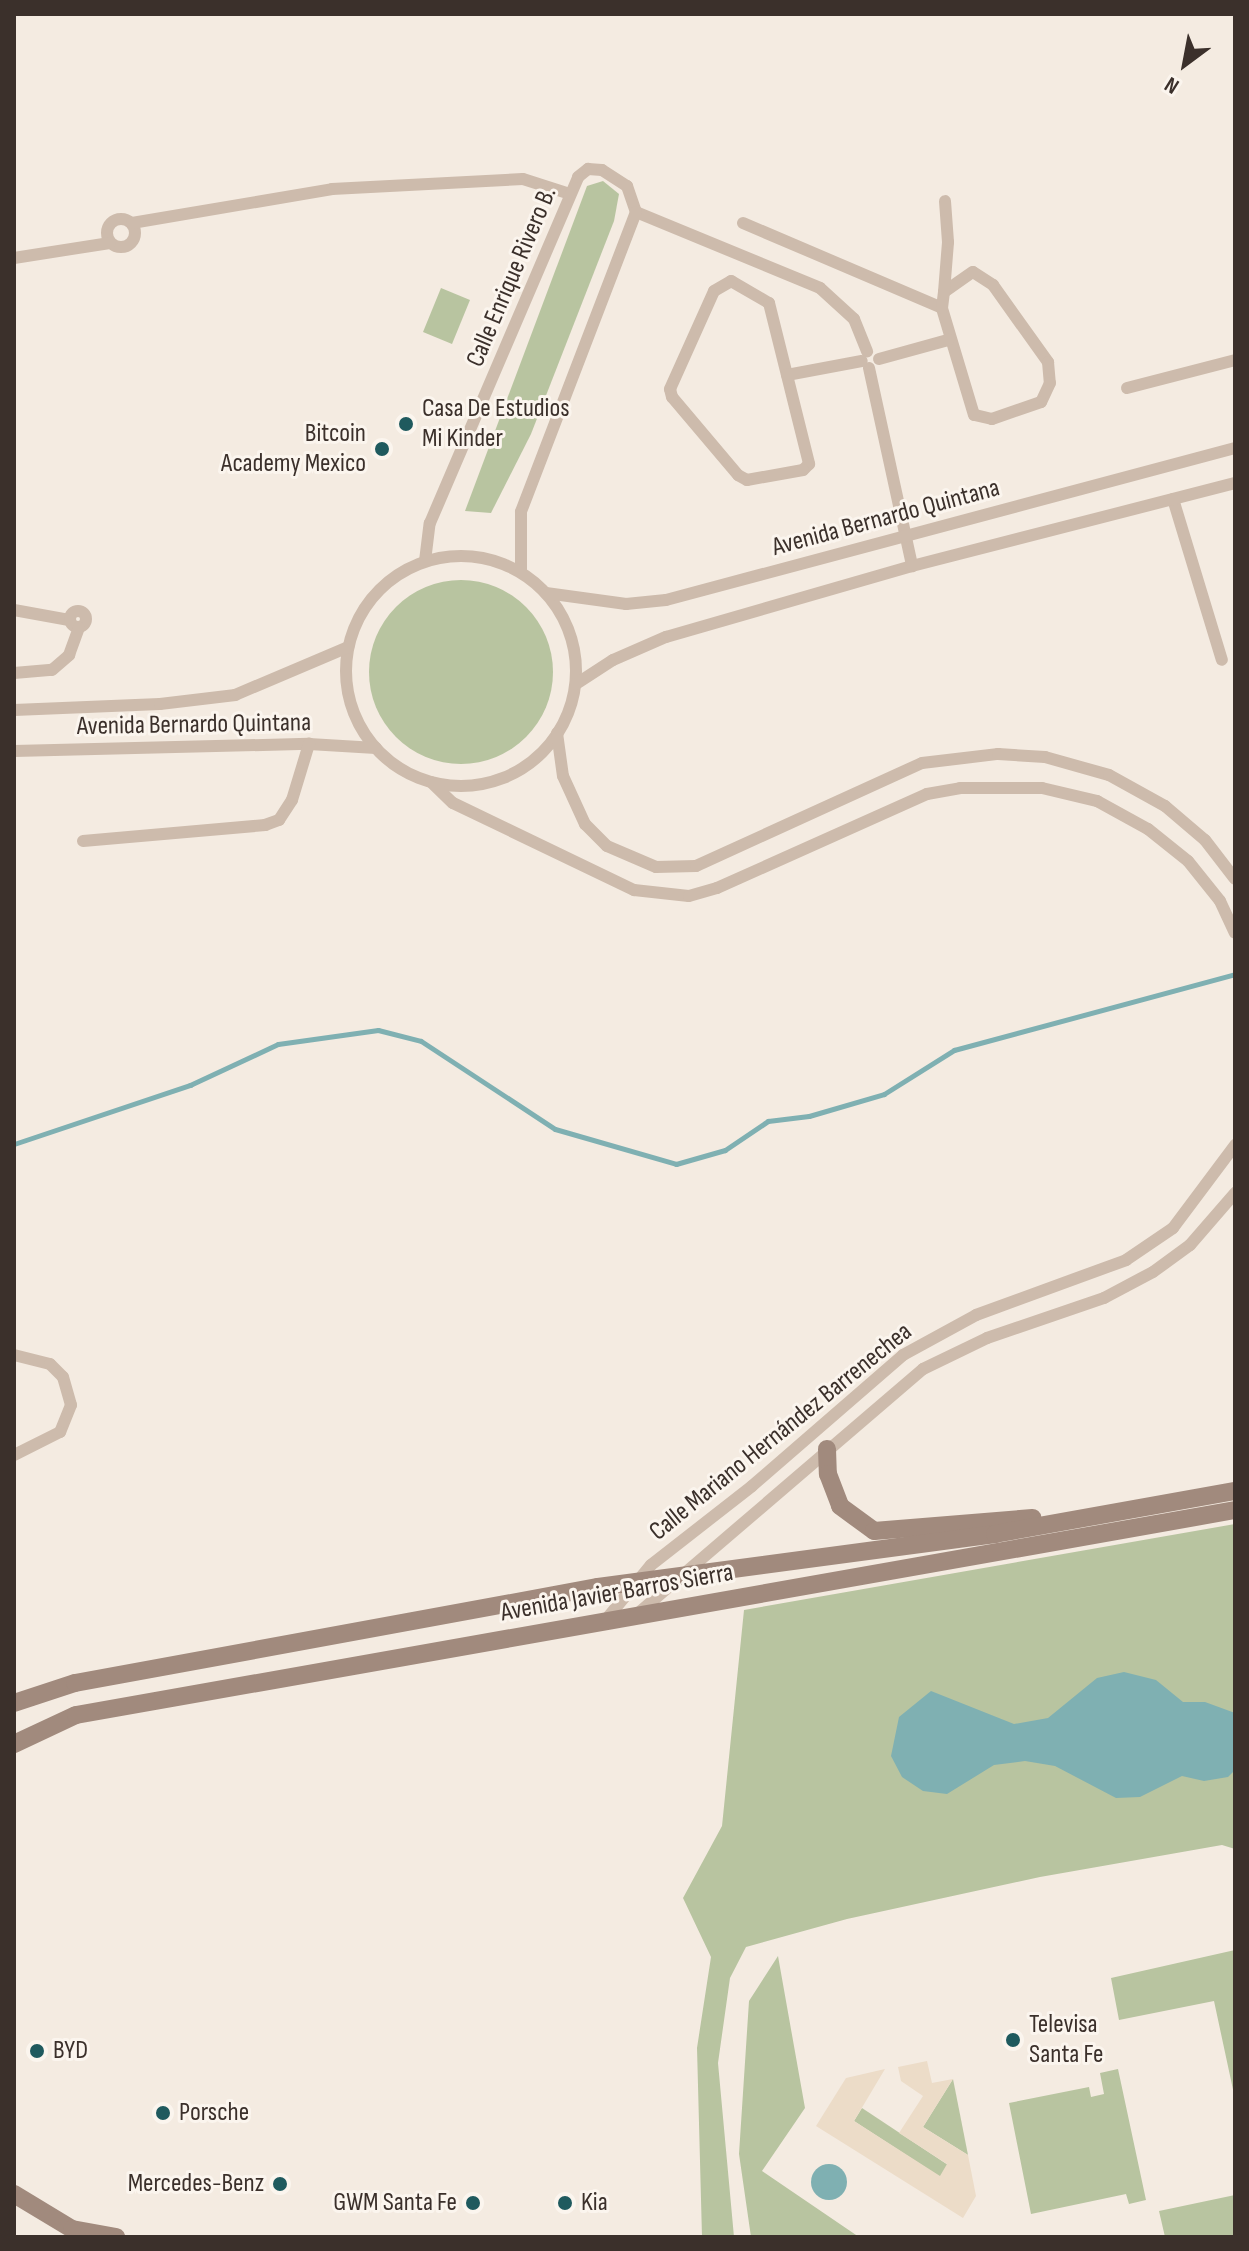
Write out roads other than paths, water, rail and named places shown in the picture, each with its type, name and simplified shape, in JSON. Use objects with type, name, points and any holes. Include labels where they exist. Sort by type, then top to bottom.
[{"type":"street","name":"Calle Enrique Rivero B.","points":[[425,561],[430,523],[570,194],[588,169],[602,170],[627,186],[636,212]]},
{"type":"street","points":[[110,243],[106,235],[111,222],[124,219],[132,223],[332,189],[523,179],[570,194]]},
{"type":"street","points":[[944,292],[973,272],[993,285],[1048,362],[1045,397],[981,419],[974,415],[948,340],[942,308],[945,201]]},
{"type":"street","points":[[521,572],[521,512],[636,212],[820,288],[854,319],[869,360],[912,566]]},
{"type":"street","points":[[14,258],[110,243],[129,245],[135,232],[132,223]]},
{"type":"street","points":[[743,223],[942,308]]},
{"type":"street","points":[[731,281],[769,303],[787,375],[809,464],[803,470],[747,480],[670,389],[714,291],[731,281]]},
{"type":"street","points":[[787,375],[869,360],[948,340]]},
{"type":"street","points":[[1127,388],[1235,360]]},
{"type":"street","name":"Avenida Bernardo Quintana","points":[[546,593],[611,603],[666,600],[1235,448]]},
{"type":"street","name":"Avenida Bernardo Quintana","points":[[576,684],[613,660],[666,637],[912,566],[1235,483]]},
{"type":"street","points":[[1173,499],[1222,660]]},
{"type":"street","points":[[458,555],[490,559],[521,572],[546,593],[565,621],[575,652],[576,684],[557,733],[526,766],[496,780],[464,786],[431,782],[401,769],[376,748],[357,721],[347,689],[348,647],[371,597],[396,575],[425,561],[458,555]]},
{"type":"street","points":[[14,610],[74,624],[69,655],[52,670],[14,673]]},
{"type":"street","name":"Avenida Bernardo Quintana","points":[[14,710],[160,704],[235,695],[348,647]]},
{"type":"street","points":[[557,733],[563,776],[585,824],[607,846],[656,867],[696,866],[922,763],[998,754],[1045,757],[1109,775],[1165,806],[1205,840],[1235,879]]},
{"type":"street","points":[[83,841],[265,825],[279,820],[292,800],[309,744]]},
{"type":"street","name":"Avenida Bernardo Quintana","points":[[14,751],[309,744],[376,748]]},
{"type":"street","points":[[431,782],[453,803],[634,890],[689,896],[717,888],[927,794],[960,788],[1042,788],[1097,801],[1148,829],[1188,861],[1220,901],[1235,933]]},
{"type":"street","name":"Calle Mariano Hernández Barrenechea","points":[[604,1622],[636,1582],[903,1355],[976,1315],[1101,1272],[1173,1228],[1235,1145]]},
{"type":"street","name":"Calle Mariano Hernández Barrenechea","points":[[634,1617],[676,1577],[923,1369],[987,1338],[1104,1298],[1153,1272],[1190,1245],[1235,1193]]},
{"type":"street","points":[[14,1355],[50,1364],[63,1377],[71,1405],[60,1432],[14,1455]]},
{"type":"street","points":[[827,1449],[828,1474],[840,1506],[874,1531],[1107,1514]]},
{"type":"street","name":"Avenida Javier Barros Sierra","points":[[14,1703],[75,1683],[636,1582],[1107,1514],[1235,1491]]},
{"type":"street","name":"Avenida Javier Barros Sierra","points":[[14,1744],[76,1715],[1235,1510]]},
{"type":"street","points":[[14,2194],[72,2229],[116,2237]]},
{"type":"water","points":[[1124,1672],[1156,1680],[1183,1702],[1205,1702],[1235,1713],[1235,1770],[1228,1777],[1204,1781],[1182,1776],[1140,1797],[1116,1798],[1055,1766],[1025,1761],[994,1765],[947,1794],[923,1791],[902,1777],[891,1756],[899,1717],[931,1691],[1014,1724],[1048,1718],[1097,1678]]},
{"type":"water","points":[[829,2164],[841,2170],[847,2182],[841,2194],[829,2200],[817,2194],[811,2182],[817,2170]]},
{"type":"waterway","points":[[14,1144],[190,1085],[278,1044],[378,1030],[421,1041],[555,1129],[676,1164],[725,1150],[768,1121],[809,1116],[884,1094],[954,1050],[1235,974]]},
{"type":"place","name":"Casa De Estudios Mi Kinder","points":[[406,424]]},
{"type":"place","name":"Bitcoin Academy Mexico","points":[[382,449]]},
{"type":"place","name":"Televisa Santa Fe","points":[[1013,2040]]},
{"type":"place","name":"BYD","points":[[37,2051]]},
{"type":"place","name":"Porsche","points":[[163,2113]]},
{"type":"place","name":"Mercedes-Benz","points":[[280,2184]]},
{"type":"place","name":"GWM Santa Fe","points":[[473,2203]]},
{"type":"place","name":"Kia","points":[[565,2203]]}]
